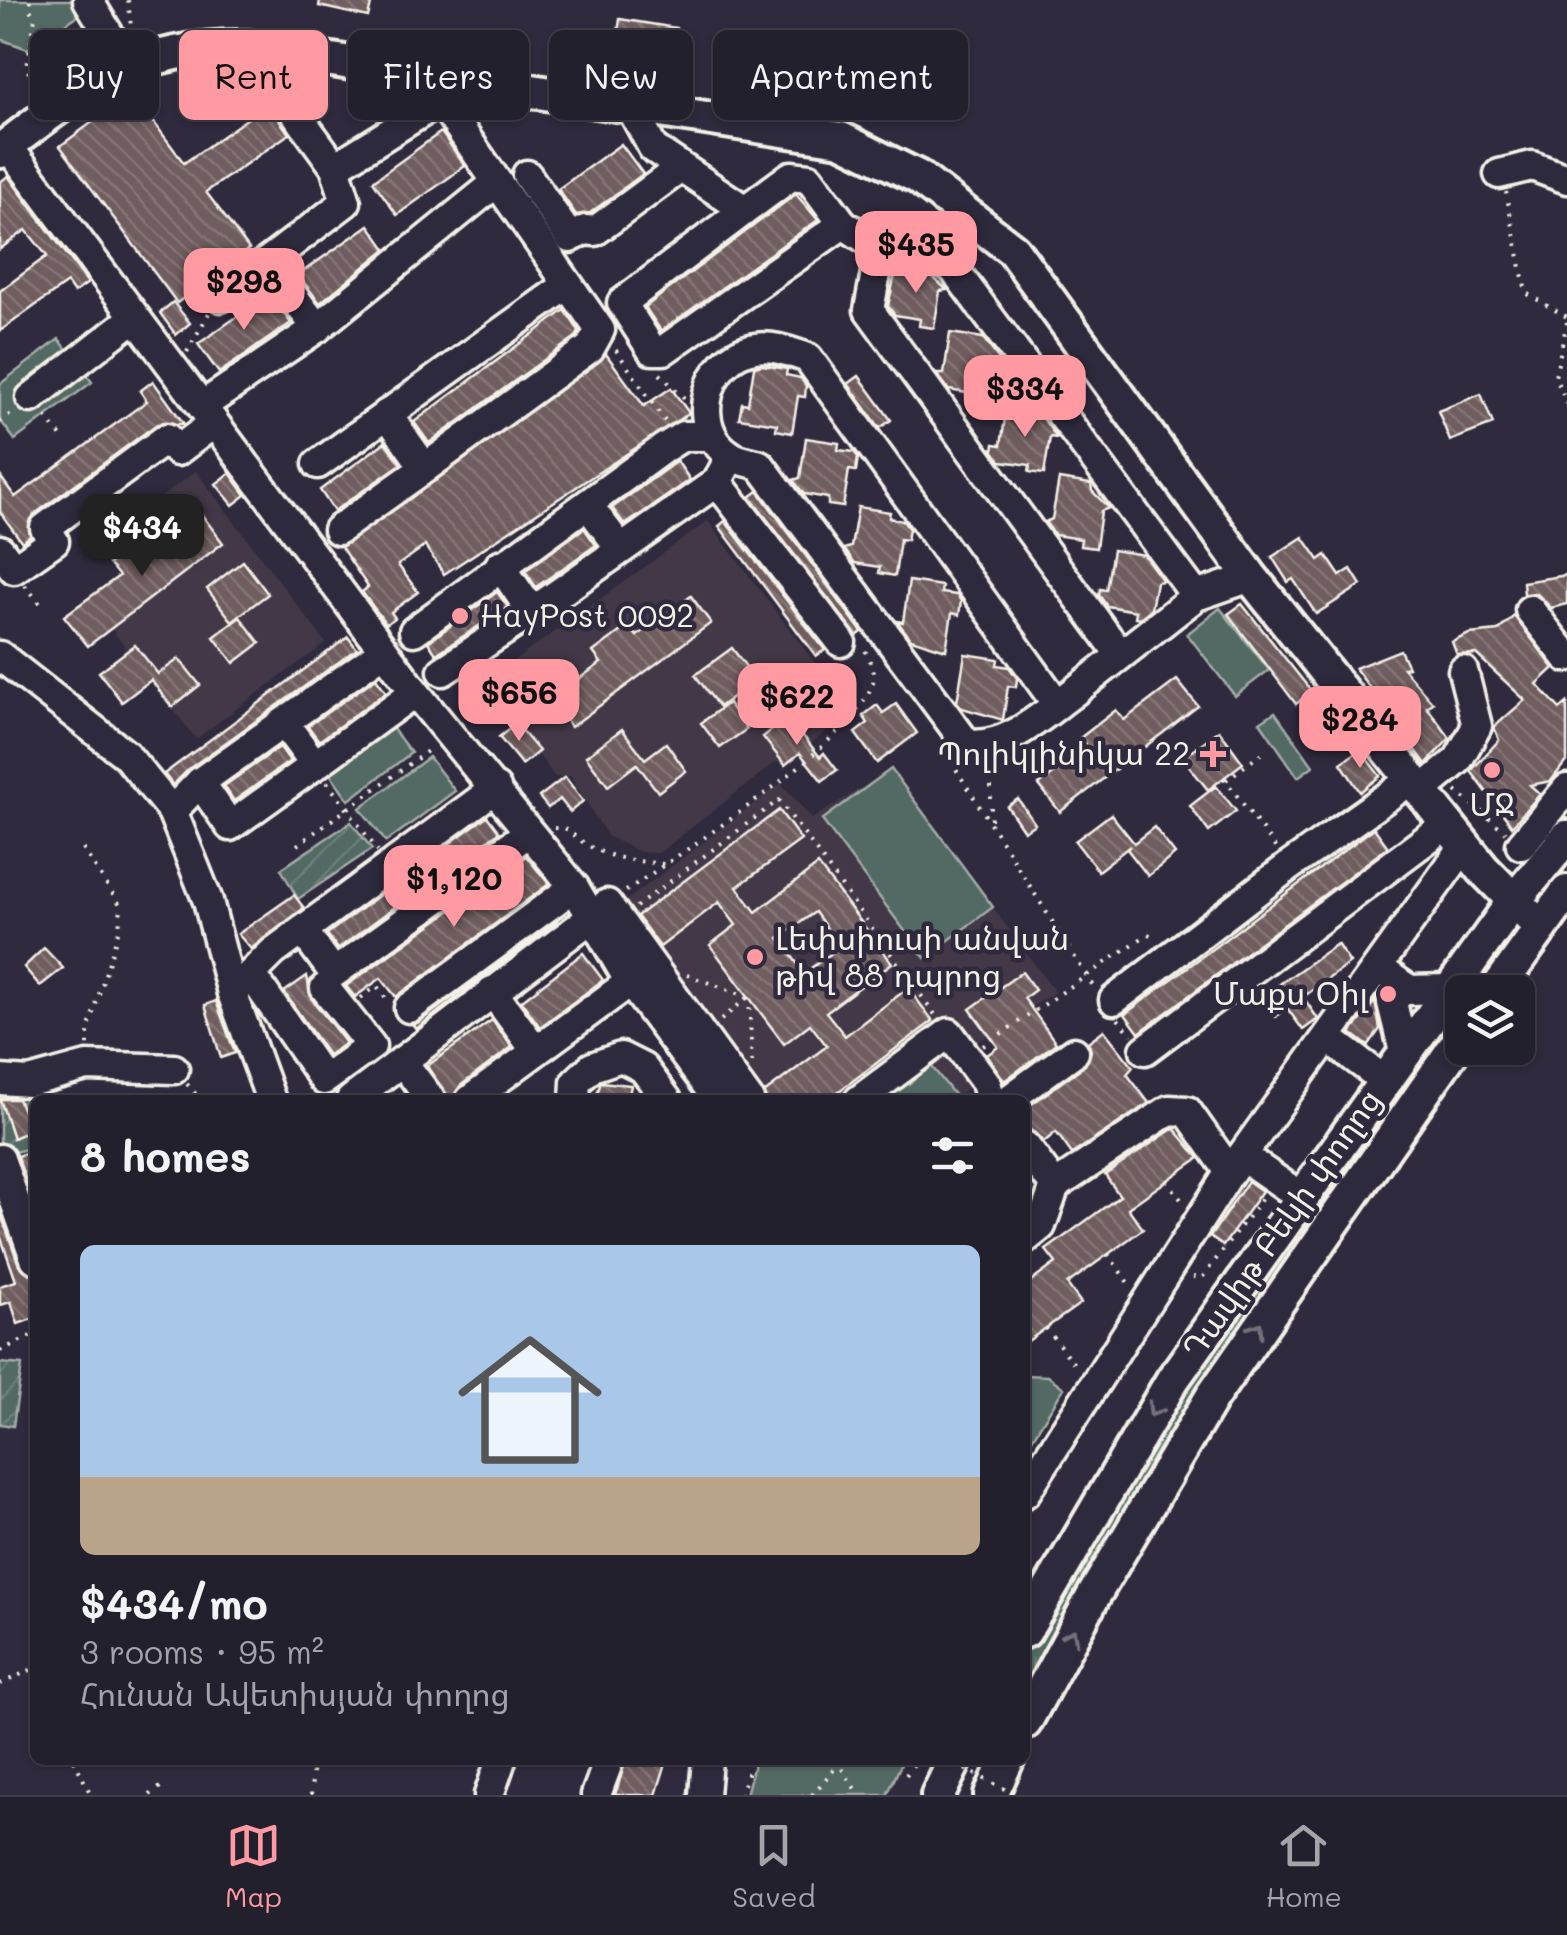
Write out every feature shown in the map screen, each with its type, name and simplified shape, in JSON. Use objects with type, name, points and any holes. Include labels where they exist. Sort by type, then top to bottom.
[{"type":"main road","points":[[693,116],[841,139],[918,177],[1013,250],[1252,577],[1424,782],[1456,835],[1512,902],[1542,928]]},
{"type":"main road","points":[[4,148],[42,120]]},
{"type":"main road","name":"Դավիթ Բեկի փողոց","points":[[1460,975],[1512,902],[1567,836]]},
{"type":"main road","points":[[1507,975],[1567,892]]},
{"type":"main road","name":"Դավիթ Բեկի փողոց","points":[[1030,1622],[1288,1188],[1384,1080],[1445,996]]},
{"type":"main road","name":"Դավիթ Բեկի փողոց","points":[[1030,1713],[1094,1595],[1212,1397],[1445,1061]]},
{"type":"main road","points":[[938,1795],[953,1765]]},
{"type":"main road","points":[[1002,1794],[1005,1765]]},
{"type":"street","points":[[88,0],[106,30]]},
{"type":"street","points":[[220,297],[346,202],[335,167],[301,120]]},
{"type":"street","points":[[335,167],[393,120]]},
{"type":"street","points":[[338,530],[606,338],[566,286],[454,120]]},
{"type":"street","points":[[638,120],[653,148],[679,170],[745,210]]},
{"type":"street","points":[[4,148],[415,692],[496,788],[528,834],[574,887],[606,914],[715,1095]]},
{"type":"street","points":[[1499,174],[1532,166],[1567,178]]},
{"type":"street","points":[[528,175],[570,238],[585,230],[594,231],[679,170]]},
{"type":"street","points":[[843,224],[657,351],[622,303],[792,176],[809,178],[843,224],[888,254],[930,254],[953,268],[1196,596]]},
{"type":"street","points":[[0,550],[14,569],[54,541],[45,528],[166,438],[177,451],[208,415],[497,182]]},
{"type":"street","points":[[888,254],[877,267],[869,310],[1120,654]]},
{"type":"street","points":[[267,262],[317,328]]},
{"type":"street","points":[[318,464],[566,286]]},
{"type":"street","points":[[31,398],[135,317]]},
{"type":"street","points":[[841,642],[717,482],[722,446],[705,409],[710,384],[722,364],[756,348],[778,348],[808,358],[1057,704]]},
{"type":"street","points":[[387,414],[425,468]]},
{"type":"street","points":[[414,631],[683,436],[722,446],[760,465],[967,744],[988,748],[1057,704],[1196,596],[1252,577]]},
{"type":"street","points":[[443,671],[717,482]]},
{"type":"street","points":[[588,505],[621,549]]},
{"type":"street","points":[[500,565],[532,612]]},
{"type":"street","points":[[1530,610],[1567,656]]},
{"type":"street","points":[[172,811],[200,782],[384,651]]},
{"type":"street","points":[[0,656],[126,755],[172,811],[242,984],[270,1095]]},
{"type":"street","points":[[1114,1000],[1288,866],[1458,760],[1477,726],[1463,671]]},
{"type":"street","points":[[200,782],[230,826],[318,769],[415,692]]},
{"type":"street","points":[[284,722],[318,769]]},
{"type":"street","points":[[242,984],[386,862],[496,788]]},
{"type":"street","points":[[1521,845],[1567,790]]},
{"type":"street","points":[[302,931],[334,973],[528,834]]},
{"type":"street","points":[[1030,1485],[1236,1164],[1379,968],[1456,835]]},
{"type":"street","points":[[1144,1050],[1456,835]]},
{"type":"street","points":[[386,862],[421,910]]},
{"type":"street","points":[[409,1008],[574,887]]},
{"type":"street","points":[[358,1095],[492,991],[606,914]]},
{"type":"street","points":[[1379,968],[1404,986],[1445,989]]},
{"type":"street","points":[[639,971],[702,1035],[745,1095]]},
{"type":"street","points":[[477,1095],[639,971]]},
{"type":"street","points":[[242,984],[324,1080],[371,1046],[325,988]]},
{"type":"street","points":[[1404,986],[1392,1003],[1404,1052]]},
{"type":"street","points":[[492,991],[536,1051]]},
{"type":"street","points":[[1328,1038],[1384,1080]]},
{"type":"street","points":[[868,1095],[958,1046],[986,1083],[990,1095]]},
{"type":"street","points":[[1015,1095],[1074,1052]]},
{"type":"street","points":[[575,1095],[576,1082],[592,1067],[621,1058],[643,1068],[663,1095]]},
{"type":"street","points":[[402,1061],[428,1095]]},
{"type":"street","points":[[0,1080],[29,1082],[87,1066],[174,1069]]},
{"type":"street","points":[[1030,1235],[1041,1226],[1055,1186],[1170,1110],[1187,1111],[1236,1164],[1288,1188]]},
{"type":"street","points":[[1030,1153],[1055,1186]]},
{"type":"street","points":[[0,1159],[30,1244]]},
{"type":"street","points":[[489,1795],[498,1765]]},
{"type":"street","points":[[596,1795],[607,1765]]},
{"type":"street","points":[[704,1795],[707,1765]]},
{"type":"path","points":[[30,0],[35,17],[33,30]]},
{"type":"path","points":[[128,0],[131,26]]},
{"type":"path","points":[[30,48],[30,78]]},
{"type":"path","points":[[1499,174],[1526,293],[1567,319],[1555,377],[1567,404]]},
{"type":"path","points":[[171,366],[187,352],[220,297]]},
{"type":"path","points":[[606,338],[669,427]]},
{"type":"path","points":[[657,351],[646,362],[692,408]]},
{"type":"path","points":[[31,398],[64,440]]},
{"type":"path","points":[[606,914],[664,864],[837,735],[857,712],[872,684],[874,668]]},
{"type":"path","points":[[297,845],[440,741]]},
{"type":"path","points":[[1261,754],[1225,779],[1288,866]]},
{"type":"path","points":[[959,762],[954,766],[1086,977]]},
{"type":"path","points":[[991,763],[991,820]]},
{"type":"path","points":[[318,769],[386,862]]},
{"type":"path","points":[[1424,782],[1521,845]]},
{"type":"path","points":[[606,914],[778,800],[958,1046],[1086,977],[1128,943],[1148,934],[1174,954]]},
{"type":"path","points":[[528,834],[540,828],[568,829],[585,847],[618,860],[664,864]]},
{"type":"path","points":[[83,849],[120,906],[120,929],[88,1030],[87,1066]]},
{"type":"path","points":[[639,971],[749,996]]},
{"type":"path","points":[[361,998],[377,986]]},
{"type":"path","points":[[702,1035],[749,996]]},
{"type":"path","points":[[749,996],[752,1066]]},
{"type":"path","points":[[1114,1000],[1107,1005],[1144,1050]]},
{"type":"path","points":[[1167,1180],[1190,1213]]},
{"type":"path","points":[[1193,1277],[1202,1278],[1288,1188]]},
{"type":"path","points":[[1108,1254],[1135,1292]]},
{"type":"path","points":[[1205,1258],[1214,1264]]},
{"type":"path","points":[[1046,1328],[1082,1374]]},
{"type":"path","points":[[0,1351],[30,1336]]},
{"type":"path","points":[[0,1684],[30,1670]]},
{"type":"path","points":[[77,1765],[92,1795]]},
{"type":"path","points":[[311,1795],[313,1765]]},
{"type":"path","points":[[741,1795],[750,1765]]},
{"type":"path","points":[[812,1795],[837,1765]]},
{"type":"path","points":[[841,1765],[859,1795]]},
{"type":"path","points":[[906,1775],[913,1765]]},
{"type":"path","points":[[954,1765],[1002,1794]]},
{"type":"path","points":[[150,1795],[163,1785]]},
{"type":"shaded area","points":[[196,471],[326,643],[196,739],[110,627],[140,603],[97,544]]},
{"type":"shaded area","points":[[708,521],[845,703],[829,729],[785,765],[776,762],[659,853],[641,852],[608,837],[570,776],[555,777],[485,682]]},
{"type":"shaded area","points":[[891,769],[1055,992],[969,1048],[982,1077],[959,1095],[739,1095],[613,911],[781,783],[812,819]]},
{"type":"green space","points":[[0,0],[101,0],[56,30],[30,30],[28,49],[0,39]]},
{"type":"green space","points":[[59,339],[92,382],[15,440],[0,420],[0,384]]},
{"type":"green space","points":[[1220,608],[1269,670],[1235,696],[1187,634]]},
{"type":"green space","points":[[1275,712],[1313,766],[1298,777],[1260,722]]},
{"type":"green space","points":[[390,725],[411,753],[349,800],[328,771]]},
{"type":"green space","points":[[429,757],[455,791],[386,842],[360,808]]},
{"type":"green space","points":[[891,769],[993,907],[925,958],[822,820]]},
{"type":"green space","points":[[351,822],[372,849],[298,899],[281,869]]},
{"type":"green space","points":[[1445,1016],[1432,1048],[1159,1447],[1030,1675],[1030,1645],[1174,1402]]},
{"type":"green space","points":[[929,1063],[954,1095],[886,1095]]},
{"type":"green space","points":[[0,1086],[23,1094],[30,1115],[30,1148],[10,1153],[0,1141]]},
{"type":"green space","points":[[0,1363],[22,1365],[13,1426],[0,1424]]},
{"type":"green space","points":[[1030,1375],[1048,1376],[1064,1388],[1030,1442]]},
{"type":"green space","points":[[754,1765],[901,1765],[887,1795],[746,1795]]},
{"type":"building","points":[[320,0],[372,0],[368,17],[319,6]]},
{"type":"building","points":[[620,19],[676,28],[676,30],[618,30]]},
{"type":"building","points":[[95,120],[152,120],[184,163],[245,120],[279,120],[289,134],[206,192],[249,249],[177,303],[60,146]]},
{"type":"building","points":[[441,132],[465,166],[397,215],[373,181]]},
{"type":"building","points":[[621,144],[643,174],[590,213],[576,215],[558,189]]},
{"type":"building","points":[[8,176],[88,283],[74,293],[67,283],[0,331],[0,291],[47,256],[26,230],[0,249],[0,182]]},
{"type":"building","points":[[796,194],[818,220],[661,331],[645,307]]},
{"type":"building","points":[[369,225],[386,249],[320,303],[298,275]]},
{"type":"building","points":[[896,270],[925,270],[947,290],[940,291],[934,328],[919,326],[920,319],[895,315],[888,306]]},
{"type":"building","points":[[269,294],[291,323],[219,373],[198,344]]},
{"type":"building","points":[[173,302],[190,323],[176,335],[160,313]]},
{"type":"building","points":[[565,310],[579,331],[577,336],[429,443],[414,422]]},
{"type":"building","points":[[950,333],[983,338],[1001,362],[1000,367],[993,365],[987,402],[972,400],[973,394],[949,390],[937,374],[944,374]]},
{"type":"building","points":[[606,354],[644,406],[671,388],[689,413],[444,574],[425,546],[398,565],[418,592],[391,612],[395,618],[386,624],[362,592],[368,587],[341,547]]},
{"type":"building","points":[[754,367],[787,369],[786,375],[801,378],[806,386],[805,397],[798,396],[792,433],[776,430],[777,424],[739,418],[742,403],[748,404]]},
{"type":"building","points":[[859,376],[891,420],[880,428],[848,384]]},
{"type":"building","points":[[153,381],[184,424],[157,424],[35,514],[29,522],[30,536],[22,542],[0,512],[0,476],[15,497],[147,401],[140,391]]},
{"type":"building","points":[[1481,394],[1493,424],[1450,441],[1438,411]]},
{"type":"building","points":[[1007,405],[1033,409],[1026,415],[1042,417],[1057,438],[1050,437],[1044,474],[1029,472],[1030,465],[1001,461],[993,450],[994,444],[1001,445]]},
{"type":"building","points":[[806,438],[839,443],[838,450],[854,452],[858,457],[856,471],[849,470],[843,507],[828,505],[828,498],[804,494],[793,480],[800,478]]},
{"type":"building","points":[[385,442],[401,464],[334,511],[320,490]]},
{"type":"building","points":[[677,461],[690,480],[625,525],[612,508]]},
{"type":"building","points":[[230,473],[246,495],[233,505],[216,484]]},
{"type":"building","points":[[1059,479],[1091,484],[1092,491],[1109,508],[1101,511],[1096,548],[1080,546],[1081,539],[1055,535],[1045,522],[1052,519]]},
{"type":"building","points":[[758,491],[862,632],[857,636],[750,497]]},
{"type":"building","points":[[858,507],[890,512],[889,518],[903,521],[909,529],[907,540],[900,539],[895,576],[879,573],[880,567],[855,563],[844,549],[851,547]]},
{"type":"building","points":[[202,515],[223,543],[88,646],[64,616],[119,576],[109,564],[137,543],[147,555]]},
{"type":"building","points":[[725,521],[825,650],[816,656],[719,526]]},
{"type":"building","points":[[584,528],[596,545],[536,587],[525,571]]},
{"type":"building","points":[[1303,537],[1319,560],[1326,555],[1340,576],[1351,569],[1361,585],[1316,614],[1293,579],[1288,582],[1272,557]]},
{"type":"building","points":[[1113,550],[1144,555],[1163,581],[1156,582],[1151,609],[1140,618],[1135,617],[1136,611],[1107,606],[1099,595],[1100,589],[1106,590]]},
{"type":"building","points":[[243,561],[268,594],[232,621],[207,589]]},
{"type":"building","points":[[1567,575],[1567,604],[1551,608],[1537,594],[1524,594],[1523,582]]},
{"type":"building","points":[[909,581],[942,586],[941,593],[957,595],[961,601],[959,615],[952,613],[946,650],[911,639],[897,621],[903,622]]},
{"type":"building","points":[[497,592],[508,607],[436,654],[428,642]]},
{"type":"building","points":[[691,596],[711,623],[571,727],[551,699],[601,663],[593,652],[629,625],[637,636]]},
{"type":"building","points":[[1242,604],[1312,692],[1296,704],[1228,614]]},
{"type":"building","points":[[1514,616],[1554,668],[1537,684],[1560,709],[1567,703],[1567,760],[1551,781],[1530,785],[1540,794],[1512,826],[1471,771],[1499,740],[1494,727],[1525,700],[1476,654],[1457,655],[1452,642],[1469,634],[1498,631]]},
{"type":"building","points":[[240,617],[260,643],[234,663],[214,637]]},
{"type":"building","points":[[348,637],[357,649],[190,768],[173,785],[164,774]]},
{"type":"building","points":[[135,645],[158,674],[179,659],[200,685],[172,707],[151,680],[122,702],[99,672]]},
{"type":"building","points":[[732,648],[756,680],[719,707],[695,675]]},
{"type":"building","points":[[1400,650],[1408,667],[1403,668],[1433,703],[1427,707],[1450,738],[1426,764],[1355,668]]},
{"type":"building","points":[[965,654],[998,659],[997,665],[1009,667],[1017,678],[1016,687],[1008,686],[1003,720],[962,708],[957,702]]},
{"type":"building","points":[[376,678],[386,692],[319,741],[308,726]]},
{"type":"building","points":[[1177,680],[1198,706],[1060,812],[1039,785],[1088,748],[1080,738],[1116,710],[1124,720]]},
{"type":"building","points":[[728,703],[747,729],[720,748],[701,723]]},
{"type":"building","points":[[896,704],[917,733],[877,763],[855,733],[868,723],[863,716],[877,705],[883,713]]},
{"type":"building","points":[[788,717],[820,757],[824,753],[837,770],[822,781],[800,753],[785,765],[763,737]]},
{"type":"building","points":[[516,724],[539,751],[522,765],[499,737]]},
{"type":"building","points":[[622,729],[645,759],[666,743],[686,771],[658,792],[637,764],[608,786],[586,756]]},
{"type":"building","points":[[1219,730],[1243,763],[1208,790],[1183,758]]},
{"type":"building","points":[[280,747],[290,761],[234,801],[224,786]]},
{"type":"building","points":[[1360,750],[1380,776],[1360,792],[1341,763]]},
{"type":"building","points":[[565,777],[583,801],[570,812],[560,799],[548,808],[539,797]]},
{"type":"building","points":[[1216,786],[1236,811],[1209,832],[1190,806]]},
{"type":"building","points":[[1018,799],[1035,824],[1024,831],[1007,806]]},
{"type":"building","name":"Լեփսիուսի անվան թիվ 88 դպրոց","points":[[779,810],[801,840],[737,887],[756,912],[818,865],[892,963],[826,1012],[845,1036],[908,988],[933,1021],[834,1095],[765,1095],[827,1046],[810,1024],[784,1044],[710,945],[736,925],[719,902],[660,947],[637,916]],"holes":[[[815,912],[840,947],[804,973],[779,938]]]},
{"type":"building","points":[[1111,814],[1134,843],[1154,827],[1175,854],[1148,876],[1127,849],[1130,846],[1098,871],[1075,841]]},
{"type":"building","points":[[487,816],[499,832],[425,886],[413,870]]},
{"type":"building","points":[[1374,828],[1388,847],[1139,1033],[1125,1014]]},
{"type":"building","points":[[526,856],[549,884],[396,997],[381,978],[355,997],[346,986]]},
{"type":"building","points":[[385,891],[396,906],[338,949],[327,934]]},
{"type":"building","points":[[294,895],[304,908],[251,949],[238,934]]},
{"type":"building","points":[[558,920],[416,1029],[413,1025],[419,1022]]},
{"type":"building","points":[[1337,944],[1350,963],[1303,997],[1318,1019],[1303,1030],[1287,1008],[1275,1017],[1261,997]]},
{"type":"building","points":[[44,948],[63,968],[40,986],[24,967]]},
{"type":"building","points":[[583,953],[603,980],[540,1027],[521,1001]]},
{"type":"building","points":[[1022,972],[1035,990],[1024,998],[1056,1043],[1004,1081],[987,1055],[998,1047],[970,1009]]},
{"type":"building","points":[[307,976],[311,998],[346,1043],[328,1055],[284,992]]},
{"type":"building","points":[[216,1001],[235,1053],[221,1058],[205,1005]]},
{"type":"building","points":[[1375,1001],[1380,1029],[1368,1046],[1351,1033]]},
{"type":"building","points":[[492,1020],[512,1047],[460,1086],[456,1095],[445,1095],[427,1066]]},
{"type":"building","points":[[1104,1030],[1133,1067],[1127,1074],[1149,1103],[1072,1154],[1056,1132],[1044,1142],[1030,1130],[1030,1105],[1085,1065],[1091,1051],[1088,1042]]},
{"type":"building","points":[[601,1082],[631,1085],[629,1095],[597,1095]]},
{"type":"building","points":[[0,1099],[18,1099],[30,1128],[13,1138]]},
{"type":"building","points":[[1174,1128],[1199,1158],[1128,1208],[1143,1229],[1067,1284],[1081,1303],[1030,1339],[1030,1282],[1056,1263],[1046,1250],[1120,1196],[1105,1175]]},
{"type":"building","points":[[28,1152],[30,1192],[17,1156]]},
{"type":"building","points":[[1248,1181],[1262,1191],[1223,1246],[1210,1237]]},
{"type":"building","points":[[0,1212],[19,1265],[30,1272],[30,1320],[18,1324],[11,1302],[0,1305],[0,1286],[16,1281],[0,1235]]},
{"type":"building","points":[[624,1765],[665,1765],[656,1795],[615,1795]]},
{"type":"place","name":"HayPost 0092","points":[[460,616]]},
{"type":"place","name":"Պոլիկլինիկա 22","points":[[1213,754]]},
{"type":"place","name":"ՄՋ","points":[[1492,770]]},
{"type":"place","name":"Լեփսիուսի անվան թիվ 88 դպրոց","points":[[755,957]]},
{"type":"place","name":"Մաքս Օիլ","points":[[1388,994]]}]
